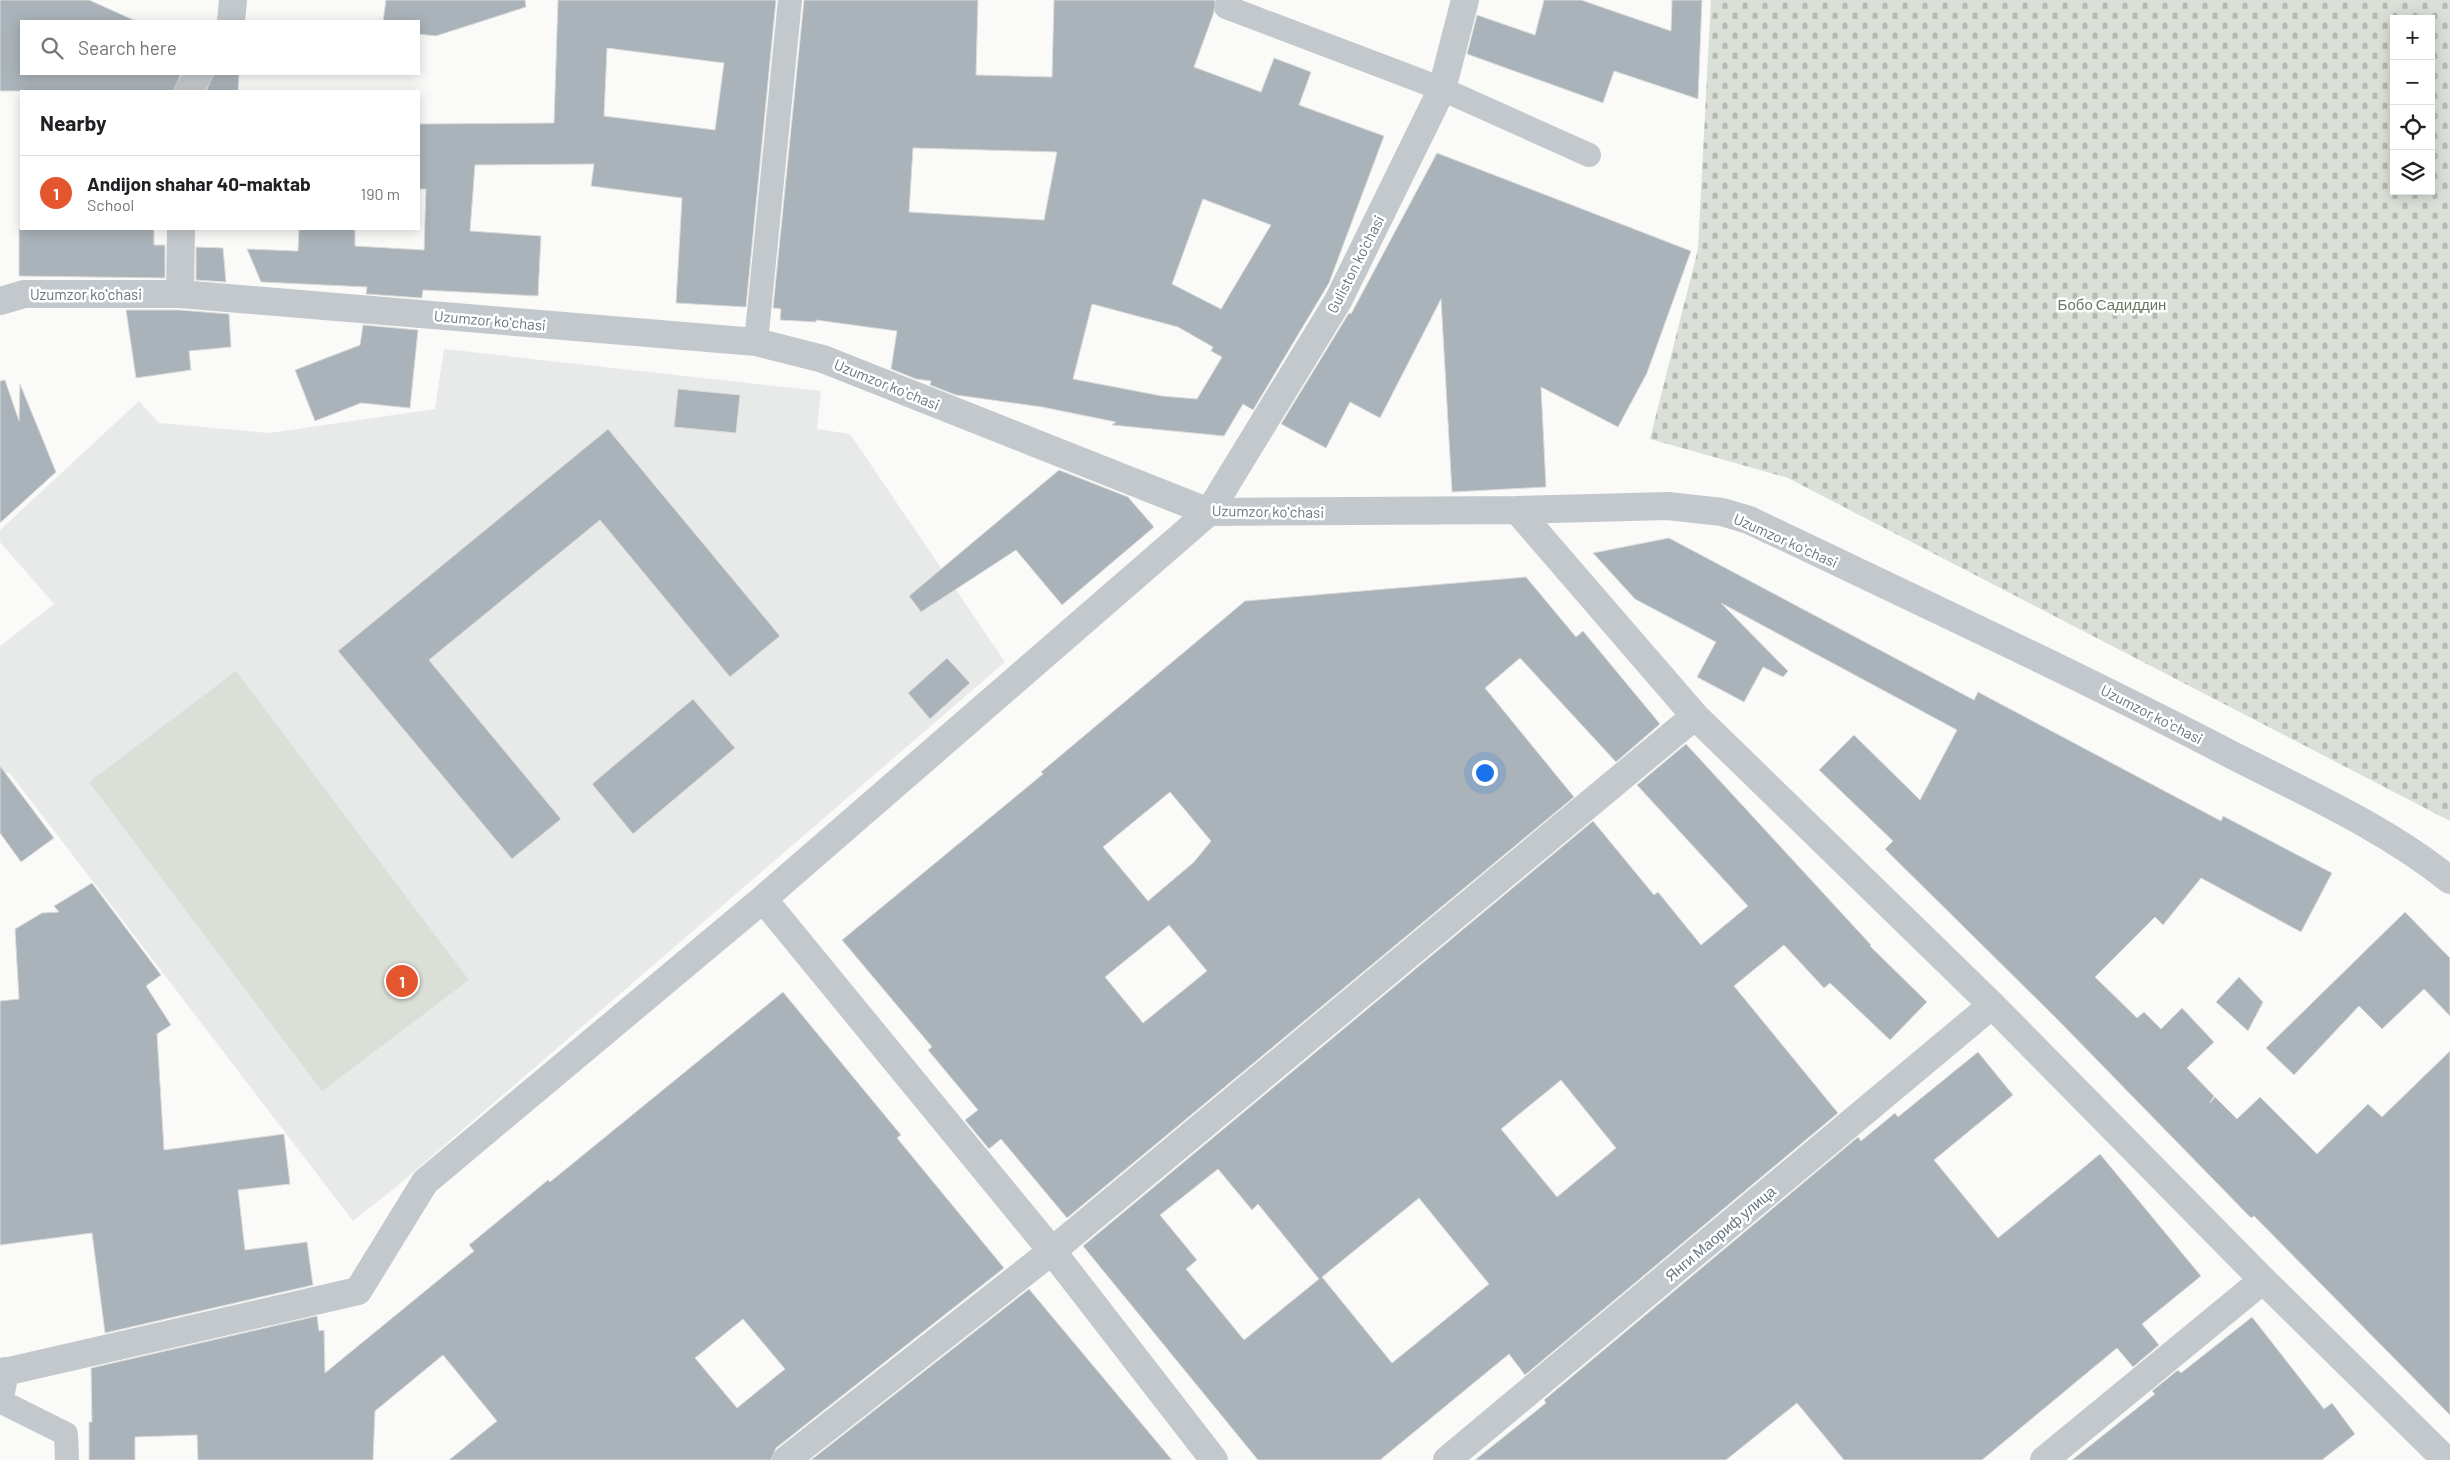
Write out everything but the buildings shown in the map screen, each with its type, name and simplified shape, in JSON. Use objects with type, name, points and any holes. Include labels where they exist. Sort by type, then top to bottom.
[{"type":"street","points":[[232,20],[233,0]]},
{"type":"street","name":"Guliston ko'chasi","points":[[3,1372],[358,1292],[425,1182],[763,899],[1209,512],[1338,301],[1442,89],[1465,0]]},
{"type":"street","points":[[189,90],[198,75]]},
{"type":"street","points":[[180,294],[181,230]]},
{"type":"street","name":"Uzumzor koʻchasi","points":[[0,301],[24,294],[180,294],[756,342],[823,359],[1209,512],[1517,510],[1668,506],[1722,512],[1749,520],[2144,709],[2360,821],[2434,867],[2450,880]]},
{"type":"street","points":[[1517,510],[1695,716],[1992,1005],[2263,1280],[2446,1460]]},
{"type":"street","points":[[786,1460],[1052,1251],[1695,716]]},
{"type":"street","points":[[763,899],[1052,1251],[1214,1460]]},
{"type":"street","name":"Янги Маориф улица","points":[[1447,1460],[1992,1005]]},
{"type":"street","points":[[2044,1460],[2263,1280]]},
{"type":"street","points":[[0,1399],[3,1372]]},
{"type":"lane","points":[[756,342],[790,0]]},
{"type":"lane","points":[[1226,7],[1442,89],[1589,155]]},
{"type":"lane","points":[[0,1399],[66,1434],[67,1460]]},
{"type":"shaded area","points":[[444,349],[821,391],[817,429],[850,434],[1005,662],[396,1187],[353,1221],[9,772],[0,775],[0,646],[54,604],[0,542],[0,530],[139,401],[159,423],[269,433],[435,409]]},
{"type":"green space","name":"Бобо Садиддин","points":[[1711,0],[2450,0],[2450,821],[1788,478],[1650,439],[1698,249]]},
{"type":"green space","points":[[236,671],[469,980],[322,1091],[89,782]]},
{"type":"place","name":"Andijon shahar 40-maktab","points":[[402,981]]}]
